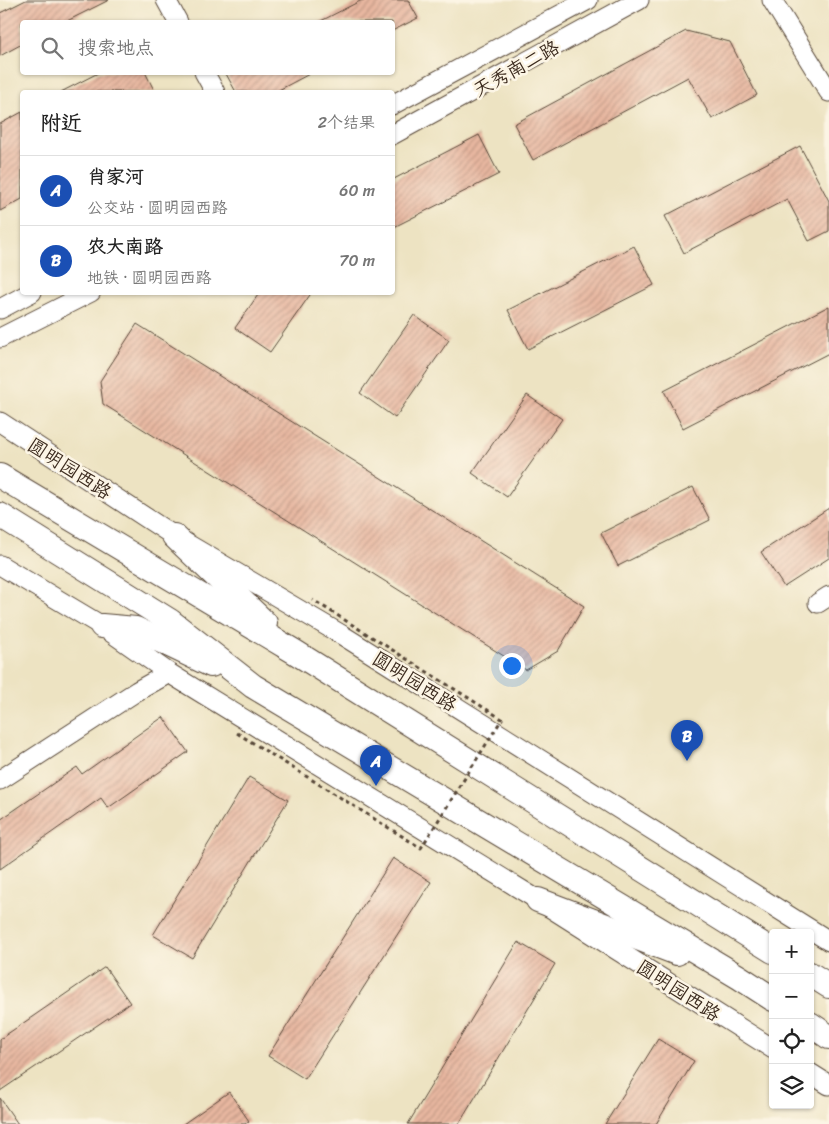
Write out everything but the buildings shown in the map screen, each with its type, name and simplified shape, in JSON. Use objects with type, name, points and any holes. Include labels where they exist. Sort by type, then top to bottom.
[{"type":"main road","name":"圆明园西路","points":[[0,476],[295,652],[769,948]]},
{"type":"main road","points":[[0,515],[170,621],[253,686]]},
{"type":"main road","points":[[174,536],[295,652]]},
{"type":"main road","points":[[102,626],[136,629],[253,686],[769,996]]},
{"type":"main road","points":[[538,900],[738,976]]},
{"type":"main road","points":[[814,977],[829,986]]},
{"type":"main road","points":[[814,1027],[829,1037]]},
{"type":"street","points":[[166,0],[177,20]]},
{"type":"street","name":"天秀南二路","points":[[395,103],[588,0]]},
{"type":"street","name":"天秀南二路","points":[[395,133],[639,0]]},
{"type":"street","points":[[772,0],[829,92]]},
{"type":"street","points":[[206,75],[214,90]]},
{"type":"street","points":[[0,309],[26,295]]},
{"type":"street","points":[[0,338],[85,295]]},
{"type":"street","name":"圆明园西路","points":[[0,422],[174,536],[342,635],[829,940]]},
{"type":"street","name":"圆明园西路","points":[[0,565],[102,626],[169,673],[538,900],[769,1046]]},
{"type":"street","points":[[0,780],[169,673]]},
{"type":"street","points":[[814,1076],[829,1085]]},
{"type":"path","points":[[237,733],[421,848],[502,719],[313,600]]},
{"type":"place","name":"农大南路","points":[[687,761]]},
{"type":"place","name":"肖家河","points":[[376,786]]}]
